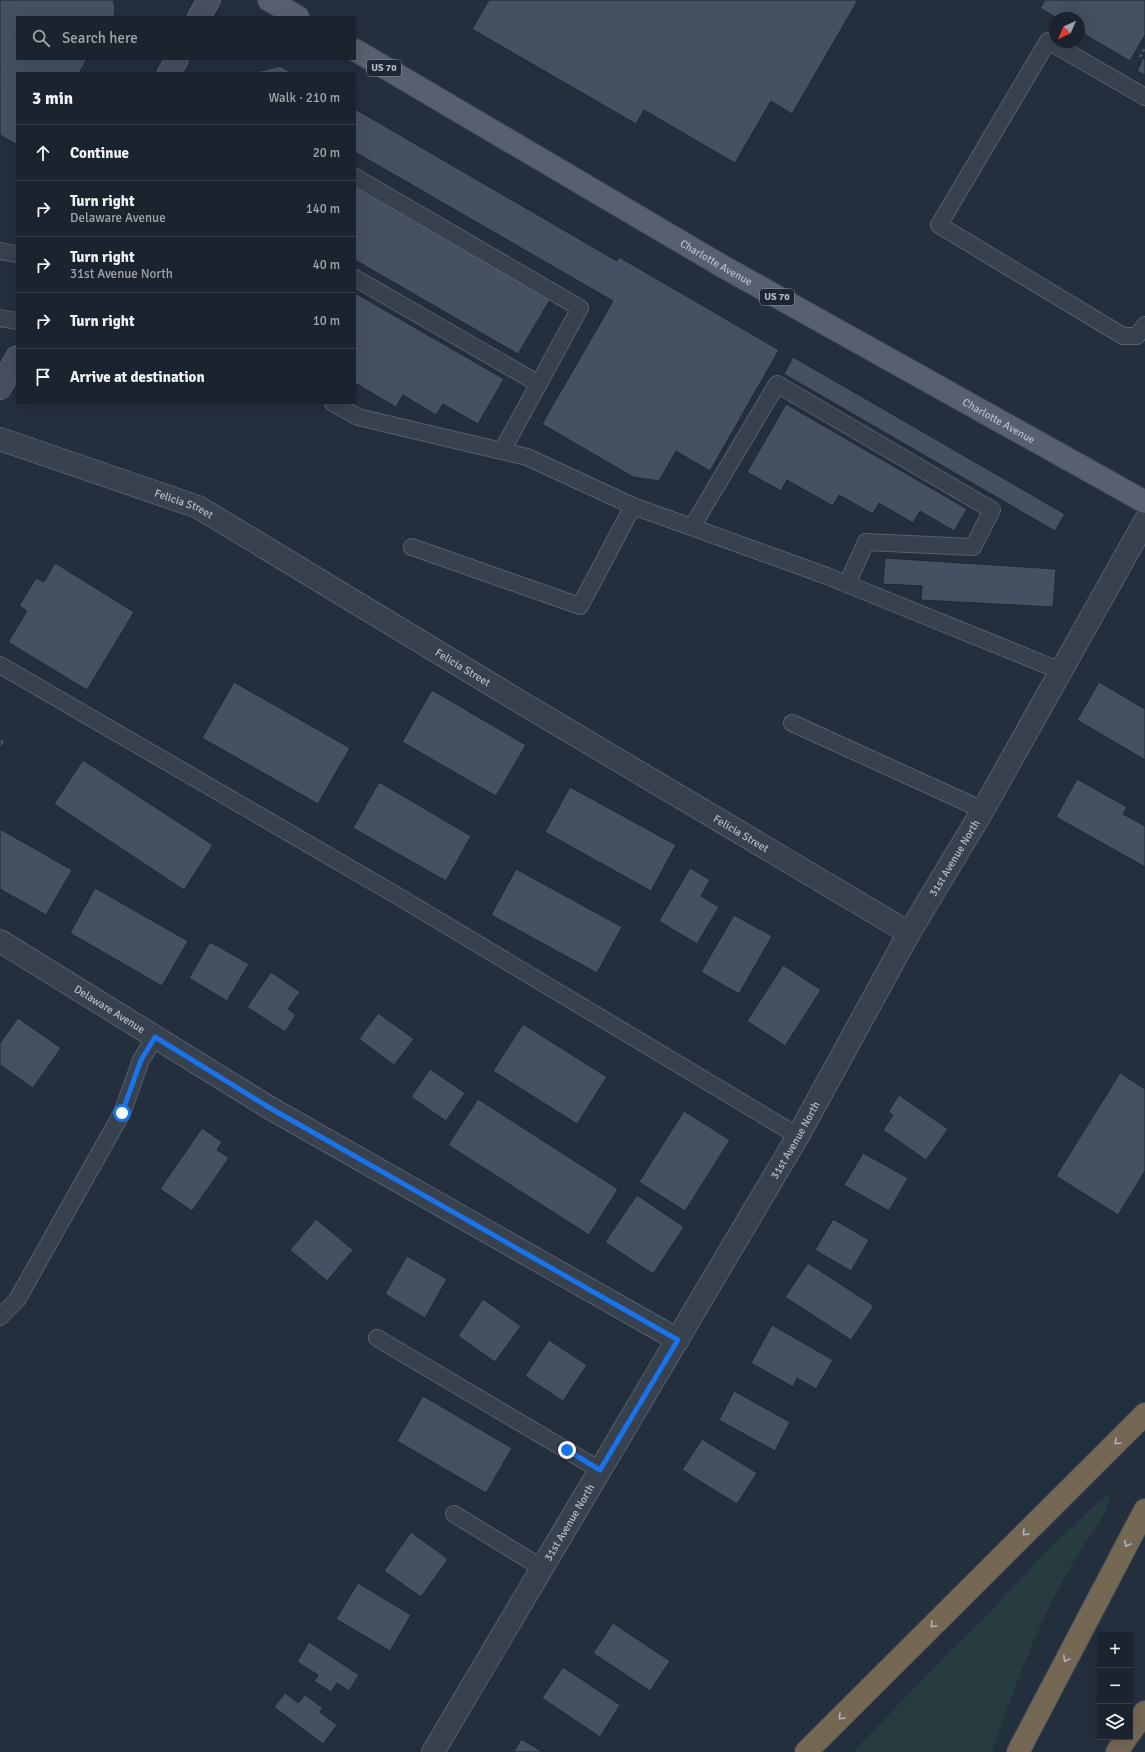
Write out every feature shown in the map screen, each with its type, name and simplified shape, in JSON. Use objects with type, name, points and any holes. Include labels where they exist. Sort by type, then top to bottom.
[{"type":"highway","points":[[806,1752],[1145,1414]]},
{"type":"highway","points":[[1018,1752],[1145,1510]]},
{"type":"highway","points":[[1133,1729],[1145,1712]]},
{"type":"highway","points":[[1117,1752],[1126,1740]]},
{"type":"main road","points":[[201,16],[209,0]]},
{"type":"main road","points":[[269,0],[296,16]]},
{"type":"main road","name":"Charlotte Avenue","points":[[356,51],[722,266],[1145,502]]},
{"type":"main road","points":[[170,72],[176,60]]},
{"type":"main road","points":[[0,388],[16,358]]},
{"type":"street","name":"Felicia Street","points":[[0,438],[198,507],[517,700],[909,933]]},
{"type":"street","name":"31st Avenue North","points":[[433,1752],[798,1136],[909,933],[983,810],[1145,521]]},
{"type":"street","name":"Delaware Avenue","points":[[0,941],[270,1108],[678,1340]]},
{"type":"lane","points":[[1145,97],[1048,41],[939,225],[1123,336],[1137,336],[1145,325]]},
{"type":"lane","points":[[356,178],[580,308],[502,451]]},
{"type":"lane","points":[[0,251],[16,254]]},
{"type":"lane","points":[[356,279],[539,384]]},
{"type":"lane","points":[[0,318],[16,321]]},
{"type":"lane","points":[[692,527],[777,384],[992,510],[973,547],[866,542],[847,584]]},
{"type":"lane","points":[[335,404],[358,417],[527,457],[633,506],[847,584],[1061,671]]},
{"type":"lane","points":[[412,547],[580,606],[633,506]]},
{"type":"lane","points":[[0,665],[396,895],[798,1136]]},
{"type":"lane","points":[[792,723],[983,810]]},
{"type":"lane","points":[[0,1317],[16,1300],[122,1113],[141,1060],[155,1037]]},
{"type":"lane","points":[[377,1338],[600,1470]]},
{"type":"lane","points":[[454,1514],[542,1568]]},
{"type":"path","points":[[1140,57],[1145,48]]},
{"type":"green space","points":[[1109,1495],[1106,1510],[1066,1575],[1030,1649],[992,1752],[853,1752],[944,1657],[989,1613],[1042,1556],[1098,1502]]},
{"type":"building","points":[[0,0],[113,0],[115,7],[114,16],[16,16],[16,60],[86,60],[80,72],[16,72],[16,144],[0,135]]},
{"type":"building","points":[[489,0],[858,0],[792,114],[771,101],[735,163],[644,110],[636,124],[472,29]]},
{"type":"building","points":[[1045,0],[1145,0],[1145,35],[1130,61],[1085,35],[1085,12],[1049,12],[1049,13],[1040,8]]},
{"type":"building","points":[[1143,58],[1145,59],[1145,75],[1137,71]]},
{"type":"building","points":[[280,66],[290,72],[256,72]]},
{"type":"building","points":[[356,110],[617,261],[619,257],[779,350],[710,471],[676,451],[659,481],[633,477],[542,424],[613,301],[356,153]]},
{"type":"building","points":[[356,185],[551,298],[518,354],[356,261]]},
{"type":"building","points":[[356,294],[504,379],[478,424],[443,404],[436,415],[403,395],[396,407],[356,384]]},
{"type":"building","points":[[793,357],[1065,514],[1055,531],[784,374]]},
{"type":"building","points":[[786,404],[967,509],[954,531],[920,511],[913,523],[879,503],[873,514],[839,495],[833,506],[787,480],[781,491],[747,472]]},
{"type":"building","points":[[885,558],[1056,569],[1053,607],[921,600],[922,586],[883,584]]},
{"type":"building","points":[[55,563],[134,612],[87,690],[8,642],[27,611],[19,606],[36,578],[44,582]]},
{"type":"building","points":[[234,682],[350,748],[318,804],[202,738]]},
{"type":"building","points":[[1099,682],[1145,709],[1145,760],[1077,720]]},
{"type":"building","points":[[432,690],[526,745],[496,796],[402,742]]},
{"type":"building","points":[[0,738],[5,741],[0,749]]},
{"type":"building","points":[[83,760],[213,845],[184,890],[54,804]]},
{"type":"building","points":[[1077,779],[1127,807],[1123,814],[1145,826],[1145,867],[1056,817]]},
{"type":"building","points":[[379,782],[471,836],[446,881],[353,828]]},
{"type":"building","points":[[570,787],[676,845],[651,891],[545,832]]},
{"type":"building","points":[[0,829],[72,870],[46,915],[0,889]]},
{"type":"building","points":[[690,868],[710,880],[701,896],[719,907],[697,944],[659,921]]},
{"type":"building","points":[[516,869],[622,927],[597,973],[491,915]]},
{"type":"building","points":[[95,888],[188,941],[162,986],[70,933]]},
{"type":"building","points":[[734,915],[772,936],[739,994],[701,972]]},
{"type":"building","points":[[210,942],[249,964],[227,1001],[189,978]]},
{"type":"building","points":[[783,965],[821,990],[785,1046],[747,1021]]},
{"type":"building","points":[[271,972],[300,992],[288,1009],[296,1015],[285,1032],[247,1007]]},
{"type":"building","points":[[378,1013],[414,1039],[394,1065],[359,1039]]},
{"type":"building","points":[[18,1018],[61,1048],[33,1088],[0,1065],[0,1043]]},
{"type":"building","points":[[523,1024],[607,1077],[577,1124],[493,1071]]},
{"type":"building","points":[[430,1069],[465,1093],[446,1121],[411,1097]]},
{"type":"building","points":[[1120,1073],[1145,1089],[1145,1171],[1118,1215],[1056,1176]]},
{"type":"building","points":[[899,1095],[948,1129],[926,1160],[883,1130],[893,1115],[888,1112]]},
{"type":"building","points":[[478,1099],[618,1189],[589,1235],[448,1145]]},
{"type":"building","points":[[684,1111],[730,1140],[685,1211],[639,1182]]},
{"type":"building","points":[[202,1128],[222,1142],[217,1150],[229,1158],[192,1211],[160,1189]]},
{"type":"building","points":[[863,1153],[908,1178],[889,1211],[844,1185]]},
{"type":"building","points":[[637,1195],[684,1227],[653,1274],[605,1242]]},
{"type":"building","points":[[316,1219],[353,1250],[327,1281],[290,1250]]},
{"type":"building","points":[[833,1219],[869,1240],[851,1271],[815,1250]]},
{"type":"building","points":[[407,1256],[447,1279],[425,1318],[385,1294]]},
{"type":"building","points":[[808,1263],[874,1306],[851,1340],[785,1297]]},
{"type":"building","points":[[483,1299],[521,1326],[495,1362],[458,1336]]},
{"type":"building","points":[[772,1325],[833,1360],[816,1389],[797,1378],[793,1387],[751,1363]]},
{"type":"building","points":[[549,1340],[587,1365],[563,1401],[525,1376]]},
{"type":"building","points":[[734,1391],[790,1422],[775,1451],[719,1420]]},
{"type":"building","points":[[423,1396],[512,1448],[486,1493],[397,1441]]},
{"type":"building","points":[[702,1439],[757,1473],[737,1504],[682,1470]]},
{"type":"building","points":[[411,1532],[448,1559],[421,1597],[384,1571]]},
{"type":"building","points":[[358,1583],[411,1615],[390,1651],[336,1619]]},
{"type":"building","points":[[613,1623],[670,1661],[650,1691],[593,1653]]},
{"type":"building","points":[[309,1642],[359,1675],[349,1691],[337,1683],[331,1692],[314,1681],[318,1675],[297,1662]]},
{"type":"building","points":[[563,1667],[620,1705],[600,1737],[542,1698]]},
{"type":"building","points":[[285,1693],[298,1703],[305,1695],[323,1708],[320,1712],[337,1725],[323,1744],[274,1707]]},
{"type":"building","points":[[521,1739],[543,1752],[514,1752]]},
{"type":"route","points":[[122,1113],[141,1060],[155,1037],[270,1108],[678,1340],[600,1470],[567,1450]]}]
